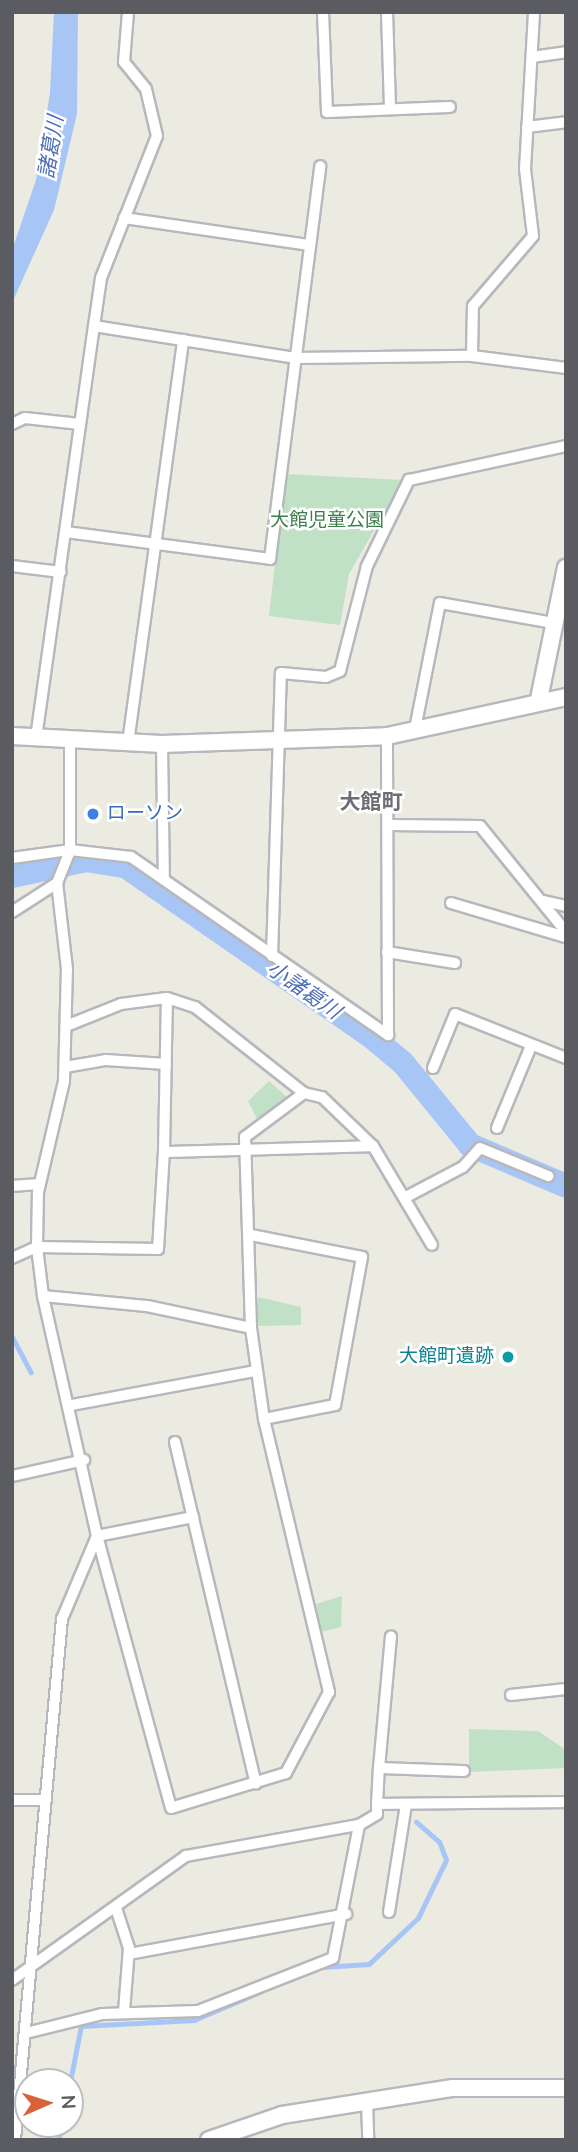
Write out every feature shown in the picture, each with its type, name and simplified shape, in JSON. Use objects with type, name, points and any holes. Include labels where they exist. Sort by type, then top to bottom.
[{"type":"street","points":[[36,738],[101,278],[156,136],[146,89],[124,62],[128,12]]},
{"type":"street","points":[[323,12],[327,112],[450,107]]},
{"type":"street","points":[[387,12],[390,109]]},
{"type":"street","points":[[472,356],[473,306],[533,236],[527,127],[534,12]]},
{"type":"street","points":[[531,57],[566,52]]},
{"type":"street","points":[[527,127],[566,122]]},
{"type":"street","points":[[66,531],[270,559],[320,166]]},
{"type":"street","points":[[124,218],[310,245]]},
{"type":"street","points":[[94,326],[296,358],[472,356],[566,368]]},
{"type":"street","points":[[128,743],[183,340]]},
{"type":"street","points":[[12,424],[25,418],[80,424]]},
{"type":"street","points":[[272,956],[276,742],[281,673],[326,677],[340,671],[367,566],[409,480],[566,446]]},
{"type":"street","points":[[12,566],[61,572]]},
{"type":"street","points":[[539,699],[566,568]]},
{"type":"street","points":[[415,729],[440,603],[554,623]]},
{"type":"street","points":[[12,736],[162,744],[387,737],[539,699],[566,696]]},
{"type":"street","points":[[12,858],[70,851],[131,857],[388,1035],[387,737]]},
{"type":"street","points":[[70,741],[70,851],[57,883],[67,969],[65,1067],[39,1184],[37,1247],[43,1296],[72,1405],[97,1536],[171,1808],[286,1773],[329,1692],[264,1419],[255,1371],[251,1328],[251,1235],[245,1137],[304,1093]]},
{"type":"street","points":[[162,744],[164,879]]},
{"type":"street","points":[[389,824],[480,826],[544,901],[566,934]]},
{"type":"street","points":[[12,912],[57,883]]},
{"type":"street","points":[[544,901],[566,906]]},
{"type":"street","points":[[451,903],[566,934]]},
{"type":"street","points":[[387,952],[455,962]]},
{"type":"street","points":[[66,1026],[121,1004],[167,998],[195,1007],[304,1093],[322,1097],[373,1146],[406,1197],[432,1245]]},
{"type":"street","points":[[12,1258],[37,1247],[158,1250],[164,1152],[167,998]]},
{"type":"street","points":[[433,1068],[455,1014],[566,1058]]},
{"type":"street","points":[[497,1128],[531,1046]]},
{"type":"street","points":[[65,1067],[106,1060],[166,1064]]},
{"type":"street","points":[[164,1152],[247,1147],[373,1146]]},
{"type":"street","points":[[406,1197],[463,1167],[480,1148],[548,1176]]},
{"type":"street","points":[[12,1186],[39,1184]]},
{"type":"street","points":[[251,1235],[362,1257],[335,1405],[264,1419]]},
{"type":"street","points":[[43,1296],[147,1307],[251,1328]]},
{"type":"street","points":[[72,1405],[255,1371]]},
{"type":"street","points":[[175,1443],[256,1784]]},
{"type":"street","points":[[12,1476],[84,1460]]},
{"type":"street","points":[[97,1536],[193,1517]]},
{"type":"street","points":[[15,2140],[33,1971],[62,1619],[97,1536]]},
{"type":"street","points":[[12,1980],[33,1971],[186,1856],[359,1825],[377,1814],[391,1637]]},
{"type":"street","points":[[511,1695],[566,1689]]},
{"type":"street","points":[[379,1768],[464,1771]]},
{"type":"street","points":[[12,1800],[46,1800]]},
{"type":"street","points":[[377,1804],[566,1802]]},
{"type":"street","points":[[389,1912],[406,1804]]},
{"type":"street","points":[[26,2033],[124,2012],[198,2011],[333,1958],[346,1914],[359,1825]]},
{"type":"street","points":[[116,1908],[129,1954],[124,2012]]},
{"type":"street","points":[[129,1954],[346,1914]]},
{"type":"street","points":[[209,2140],[282,2115],[453,2088],[566,2088]]},
{"type":"street","points":[[367,2102],[368,2140]]},
{"type":"green space","name":"大館児童公園","points":[[285,474],[403,480],[349,574],[340,625],[269,616]]},
{"type":"green space","points":[[269,1081],[290,1100],[257,1119],[248,1101]]},
{"type":"green space","points":[[258,1297],[301,1307],[301,1325],[258,1326]]},
{"type":"green space","points":[[342,1596],[341,1627],[321,1632],[316,1604]]},
{"type":"green space","points":[[469,1729],[538,1731],[566,1750],[566,1768],[469,1772]]},
{"type":"water","name":"諸葛川","points":[[54,12],[78,12],[77,114],[54,210],[12,303],[12,250],[36,180],[50,93]]},
{"type":"waterway","name":"小諸葛川","points":[[12,876],[86,860],[125,866],[372,1037],[403,1063],[470,1145],[566,1186]]},
{"type":"waterway","points":[[12,1336],[31,1372]]},
{"type":"waterway","points":[[322,1967],[369,1964],[418,1918],[446,1860],[439,1842],[416,1822]]},
{"type":"waterway","points":[[73,2068],[81,2026],[194,2020],[262,1991]]},
{"type":"place","name":"ローソン","points":[[93,814]]},
{"type":"place","name":"大館町遺跡","points":[[508,1357]]},
{"type":"district","name":"大館町","points":[[371,802]]}]
